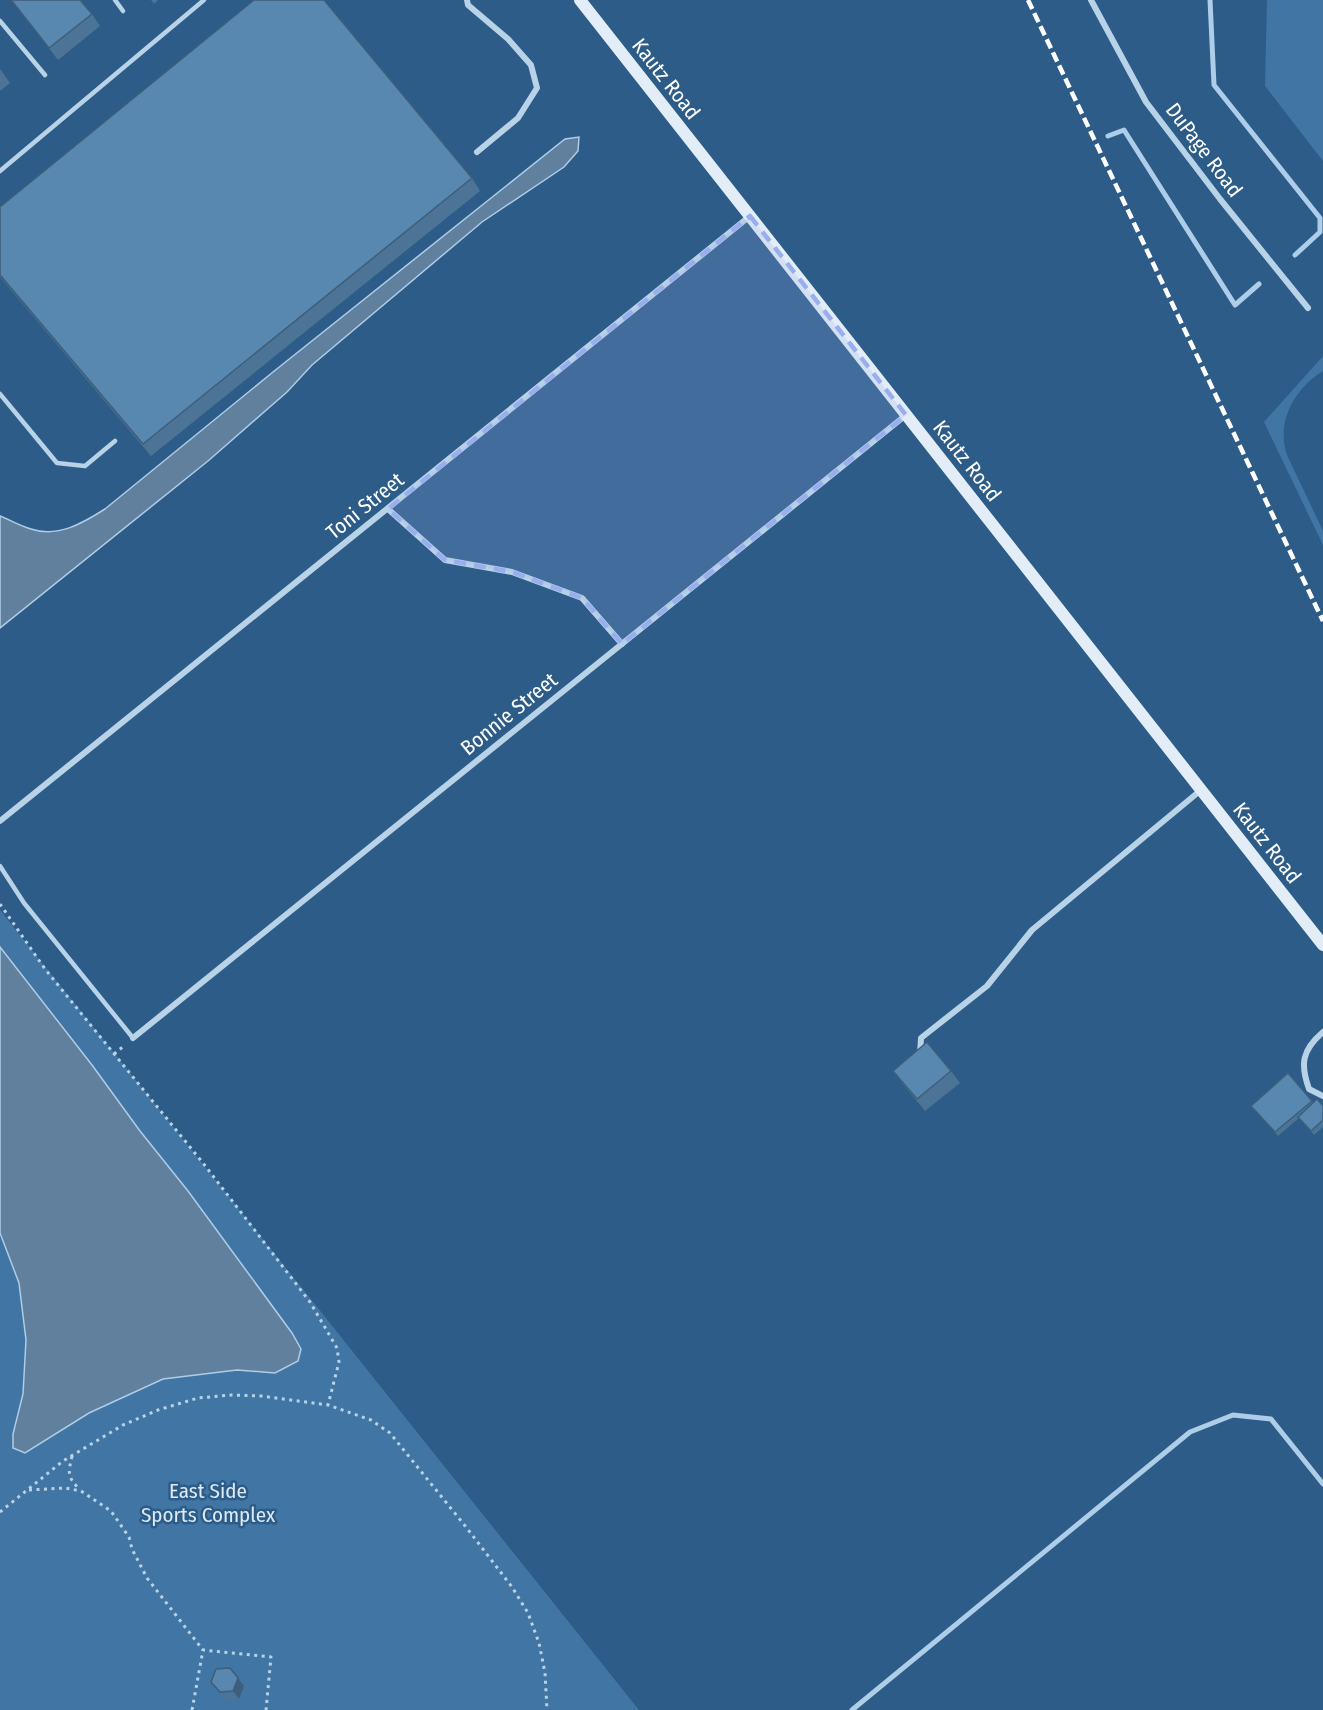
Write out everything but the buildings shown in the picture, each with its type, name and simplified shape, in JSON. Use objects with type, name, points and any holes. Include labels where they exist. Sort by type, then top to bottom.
[{"type":"street","points":[[467,0],[468,4],[508,39],[531,65],[537,88],[518,118],[477,152]]},
{"type":"street","name":"Kautz Road","points":[[580,0],[1323,945]]},
{"type":"street","name":"DuPage Road","points":[[1091,0],[1146,102],[1308,308]]},
{"type":"street","name":"Toni Street","points":[[0,821],[750,216]]},
{"type":"street","name":"Bonnie Street","points":[[133,1038],[906,415]]},
{"type":"street","points":[[388,509],[445,560],[512,572],[582,598],[622,644]]},
{"type":"street","points":[[919,1061],[921,1038],[987,986],[1032,930],[1201,790]]},
{"type":"street","points":[[1323,1032],[1308,1049],[1303,1063],[1304,1076],[1309,1089],[1323,1096]]},
{"type":"lane","points":[[115,0],[123,11]]},
{"type":"lane","points":[[0,171],[204,0]]},
{"type":"lane","points":[[0,21],[45,75]]},
{"type":"lane","points":[[0,394],[57,462],[85,466],[115,441]]},
{"type":"lane","points":[[0,866],[24,903],[133,1038]]},
{"type":"path","points":[[0,904],[45,969],[203,1163],[310,1302],[337,1348],[339,1362],[328,1405]]},
{"type":"path","points":[[0,1512],[72,1456],[123,1425],[158,1410],[198,1398],[251,1396],[328,1405],[371,1420],[390,1433],[512,1587],[528,1613],[539,1643],[545,1673],[547,1710]]},
{"type":"path","points":[[72,1456],[68,1474],[70,1480],[81,1491],[111,1511],[129,1537],[147,1578],[203,1650],[271,1658],[266,1710]]},
{"type":"path","points":[[26,1490],[65,1488],[81,1491]]},
{"type":"path","points":[[192,1710],[203,1650]]},
{"type":"highlighted area","points":[[750,216],[906,415],[622,644],[582,598],[512,572],[445,560],[388,509]]},
{"type":"green space","points":[[1267,0],[1323,0],[1323,161],[1265,86]]},
{"type":"green space","points":[[1323,356],[1323,371],[1304,387],[1290,407],[1284,430],[1284,443],[1287,455],[1323,531],[1323,545],[1264,422]]},
{"type":"green space","name":"East Side Sports Complex","points":[[0,910],[639,1710],[0,1710]]},
{"type":"shaded area","points":[[579,137],[578,151],[564,167],[482,222],[312,365],[287,392],[208,461],[0,628],[0,516],[31,529],[51,532],[70,528],[105,509],[565,139]]},
{"type":"shaded area","points":[[0,947],[188,1191],[292,1333],[301,1349],[298,1361],[275,1373],[237,1370],[163,1379],[89,1413],[25,1453],[13,1448],[13,1434],[23,1394],[26,1340],[19,1283],[0,1233]]},
{"type":"waterway","points":[[1210,0],[1214,85],[1320,218],[1320,232],[1295,255]]},
{"type":"waterway","points":[[1108,136],[1124,130],[1235,305],[1259,284]]},
{"type":"waterway","points":[[852,1710],[1190,1432],[1233,1415],[1271,1419],[1323,1484]]},
{"type":"railway","points":[[1028,0],[1323,621]]}]
